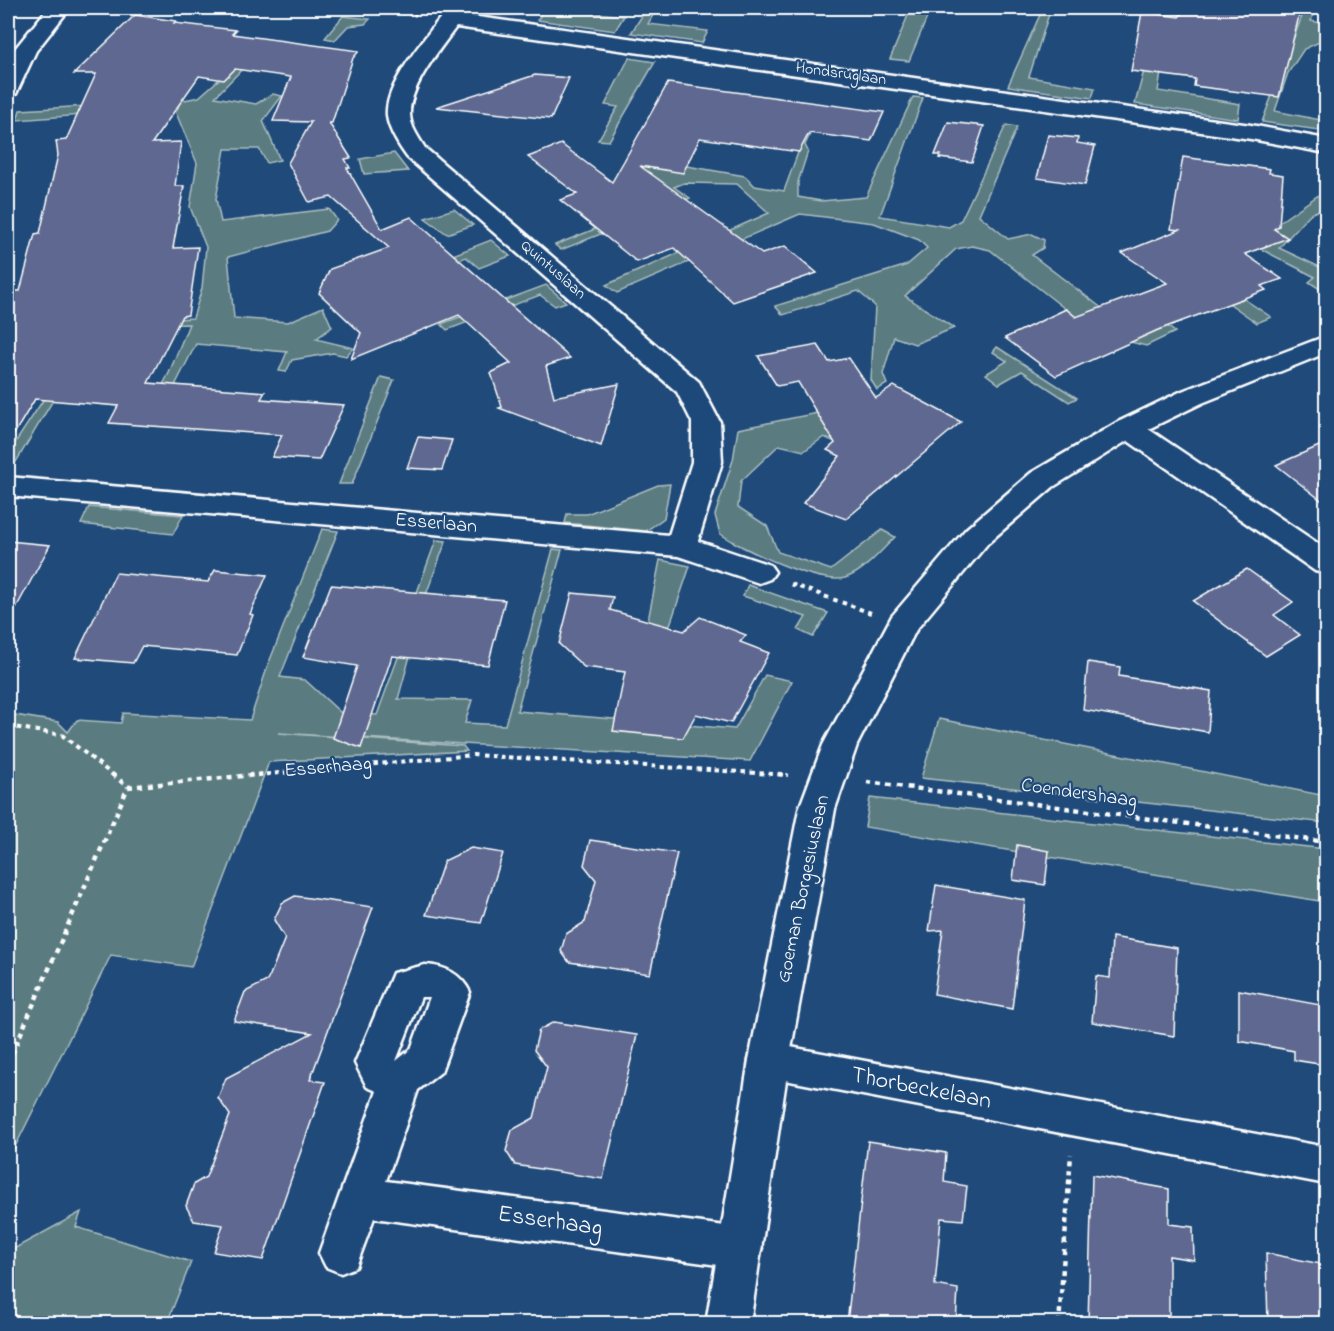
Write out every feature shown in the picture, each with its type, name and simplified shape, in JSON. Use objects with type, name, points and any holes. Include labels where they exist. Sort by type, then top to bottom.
[{"type":"street","points":[[8,89],[25,50],[59,8]]},
{"type":"street","name":"Hondsruglaan","points":[[455,14],[1251,132],[1326,146]]},
{"type":"street","name":"Quintuslaan","points":[[455,14],[421,61],[404,92],[398,113],[405,134],[415,152],[689,388],[706,422],[707,462],[681,546]]},
{"type":"street","name":"Goeman Borgesiuslaan","points":[[728,1323],[769,1060],[817,809],[840,745],[903,624],[977,536],[1042,480],[1128,428],[1192,398],[1326,344]]},
{"type":"street","points":[[1128,428],[1326,564]]},
{"type":"street","name":"Esserlaan","points":[[8,487],[681,546],[759,572]]},
{"type":"street","name":"Thorbeckelaan","points":[[769,1060],[1326,1166]]},
{"type":"street","points":[[341,1253],[402,1079]]},
{"type":"street","name":"Esserhaag","points":[[359,1197],[740,1248]]},
{"type":"path","points":[[354,8],[455,14]]},
{"type":"path","points":[[759,572],[855,607]]},
{"type":"path","points":[[8,726],[62,735],[128,787],[8,1063]]},
{"type":"path","name":"Esserhaag","points":[[128,787],[473,755],[828,778]]},
{"type":"path","name":"Coendershaag","points":[[828,778],[1326,842]]},
{"type":"path","points":[[1059,1323],[1073,1118]]},
{"type":"green space","points":[[571,8],[624,16],[615,31],[537,20],[543,12],[567,13]]},
{"type":"green space","points":[[647,8],[657,8],[648,24],[708,31],[702,43],[631,33]]},
{"type":"green space","points":[[911,8],[931,8],[909,61],[890,59]]},
{"type":"green space","points":[[1043,8],[1055,8],[1048,17],[1029,77],[1095,88],[1092,98],[1008,86]]},
{"type":"green space","points":[[1161,8],[1183,8],[1182,10],[1248,21],[1170,18],[1158,91],[1240,104],[1238,119],[1135,104]]},
{"type":"green space","points":[[1305,8],[1316,8],[1311,21],[1326,24],[1326,39],[1304,49],[1288,73],[1275,111],[1326,121],[1326,131],[1262,122]]},
{"type":"green space","points":[[343,16],[370,19],[365,24],[348,26],[335,40],[325,38]]},
{"type":"green space","points":[[629,58],[655,62],[609,141],[598,140],[618,107],[605,105]]},
{"type":"green space","points":[[241,60],[249,62],[215,97],[256,104],[273,94],[282,96],[263,121],[280,160],[267,163],[259,149],[225,149],[216,199],[221,222],[329,209],[337,220],[327,231],[228,257],[234,318],[288,322],[323,307],[332,327],[316,339],[353,348],[346,356],[333,353],[292,360],[286,372],[279,371],[287,352],[196,344],[158,419],[147,415],[169,373],[189,324],[128,325],[82,352],[13,467],[8,466],[8,446],[15,443],[57,379],[99,324],[193,318],[202,288],[206,247],[190,207],[197,163],[176,113],[180,101],[199,97]]},
{"type":"green space","points":[[913,97],[923,98],[880,216],[949,227],[961,220],[1006,125],[1017,127],[979,215],[1008,239],[1032,234],[1044,240],[1043,248],[1032,255],[1132,331],[1162,322],[1175,332],[1146,346],[1123,340],[1111,345],[990,250],[972,246],[956,249],[905,296],[954,328],[915,344],[894,337],[883,374],[887,384],[877,390],[871,380],[875,306],[858,291],[783,315],[775,306],[907,265],[927,248],[919,240],[874,223],[800,214],[617,293],[606,285],[769,213],[737,184],[684,183],[674,187],[690,198],[561,250],[555,245],[675,197],[628,156],[745,176],[755,186],[784,191],[811,117],[818,117],[805,145],[808,151],[798,182],[798,197],[821,201],[866,197]]},
{"type":"green space","points":[[123,104],[121,112],[17,120],[20,110]]},
{"type":"green space","points":[[394,153],[408,171],[364,174],[360,159]]},
{"type":"green space","points":[[1326,190],[1326,207],[1310,214],[1279,248],[1326,270],[1326,293],[1309,282],[1315,277],[1257,247],[1278,223]]},
{"type":"green space","points":[[454,209],[473,225],[447,234],[425,218]]},
{"type":"green space","points":[[491,240],[510,256],[479,268],[466,257],[341,306],[336,301]]},
{"type":"green space","points":[[1172,263],[1235,301],[1244,299],[1271,317],[1257,323]]},
{"type":"green space","points":[[546,285],[566,302],[555,306],[540,295],[447,330],[441,324]]},
{"type":"green space","points":[[997,347],[1077,398],[1069,402],[1022,371],[999,384],[986,374],[1007,361],[993,352]]},
{"type":"green space","points":[[381,377],[394,380],[352,484],[339,484]]},
{"type":"green space","points":[[843,408],[853,450],[824,437],[804,451],[779,445],[741,481],[738,507],[767,526],[778,552],[831,570],[882,530],[895,537],[878,555],[852,575],[833,579],[781,564],[720,534],[715,515],[733,460],[738,429]]},
{"type":"green space","points":[[670,484],[664,518],[646,531],[565,523],[567,514],[587,514],[658,485]]},
{"type":"green space","points":[[89,507],[183,515],[173,534],[81,524]]},
{"type":"green space","points":[[322,529],[338,531],[280,677],[305,680],[340,712],[377,715],[404,641],[414,642],[398,699],[472,700],[465,723],[505,725],[553,549],[562,550],[517,711],[735,729],[765,675],[792,681],[750,761],[278,733],[463,746],[467,751],[269,762],[191,967],[111,955],[8,1161],[8,714],[58,722],[68,732],[77,720],[121,723],[123,713],[250,720],[268,665]]},
{"type":"green space","points":[[436,540],[446,541],[421,608],[411,609]]},
{"type":"green space","points":[[660,560],[690,566],[652,678],[637,676]]},
{"type":"green space","points":[[748,585],[828,613],[813,637],[798,630],[806,617],[743,596]]},
{"type":"green space","points":[[939,719],[1326,796],[1326,823],[921,778]]},
{"type":"green space","points":[[870,798],[1326,849],[1326,902],[865,827]]},
{"type":"green space","points":[[81,1212],[76,1227],[191,1262],[167,1323],[8,1323],[8,1252]]},
{"type":"building","points":[[1186,8],[1301,8],[1279,97],[1194,86],[1195,79],[1131,71],[1142,12],[1179,17]]},
{"type":"building","points":[[135,15],[176,21],[174,23],[236,30],[232,34],[359,51],[353,58],[332,123],[329,123],[351,158],[345,159],[350,168],[347,168],[382,229],[411,217],[570,358],[546,366],[554,397],[619,384],[601,446],[499,408],[502,407],[491,373],[511,363],[459,315],[351,359],[361,333],[319,293],[330,269],[389,248],[331,197],[309,202],[288,163],[311,122],[273,121],[291,77],[235,69],[224,80],[199,76],[152,143],[181,142],[175,186],[184,186],[173,248],[198,247],[188,315],[182,316],[148,383],[265,392],[261,399],[344,405],[319,460],[272,457],[282,435],[109,423],[118,406],[35,399],[8,444],[8,315],[15,291],[20,291],[35,234],[40,233],[58,155],[56,141],[66,140],[96,74],[74,74]]},
{"type":"building","points":[[535,75],[569,78],[551,119],[436,107]]},
{"type":"building","points":[[668,83],[884,112],[871,141],[809,133],[799,152],[700,138],[683,173],[640,166],[762,254],[785,246],[817,273],[733,302],[674,248],[637,262],[560,200],[577,194],[528,157],[561,144],[612,182]]},
{"type":"building","points":[[948,122],[984,126],[972,162],[939,158],[940,155],[935,155]]},
{"type":"building","points":[[1048,135],[1078,138],[1077,143],[1095,146],[1085,185],[1037,178]]},
{"type":"building","points":[[1183,157],[1270,169],[1269,173],[1283,175],[1279,226],[1274,229],[1288,238],[1245,254],[1282,279],[1261,286],[1266,290],[1158,330],[1056,376],[1005,338],[1066,309],[1076,317],[1167,283],[1122,253],[1179,230],[1171,229]]},
{"type":"building","points":[[818,345],[829,362],[849,358],[876,398],[894,386],[961,422],[846,519],[803,503],[840,456],[827,450],[835,443],[798,382],[777,386],[758,356]]},
{"type":"building","points":[[418,437],[452,440],[442,470],[407,468]]},
{"type":"building","points":[[1326,443],[1326,504],[1276,465]]},
{"type":"building","points":[[8,541],[50,545],[8,623]]},
{"type":"building","points":[[1247,569],[1293,602],[1274,615],[1300,635],[1266,656],[1193,601]]},
{"type":"building","points":[[215,570],[267,575],[250,614],[253,615],[237,655],[142,646],[133,663],[75,658],[116,573],[208,582]]},
{"type":"building","points":[[331,585],[505,600],[488,665],[392,656],[361,748],[333,738],[357,666],[303,657]]},
{"type":"building","points":[[572,593],[613,597],[610,610],[684,631],[700,617],[746,635],[740,642],[769,653],[731,723],[696,714],[683,738],[613,731],[625,672],[584,667],[559,644]]},
{"type":"building","points":[[1088,662],[1120,667],[1119,676],[1211,691],[1208,732],[1083,710]]},
{"type":"building","points":[[590,840],[677,853],[650,974],[569,962],[561,951],[566,934],[585,922],[596,880],[584,865]]},
{"type":"building","points":[[1017,845],[1049,851],[1045,885],[1013,880]]},
{"type":"building","points":[[471,848],[503,853],[481,923],[426,915],[444,861]]},
{"type":"building","points":[[936,885],[1025,900],[1012,1009],[934,994],[943,930],[929,931]]},
{"type":"building","points":[[295,896],[373,907],[310,1080],[325,1082],[263,1260],[214,1252],[223,1225],[194,1221],[186,1206],[194,1184],[206,1177],[230,1115],[218,1098],[226,1078],[312,1033],[234,1021],[245,992],[267,981],[270,975],[285,938],[274,920],[282,903]]},
{"type":"building","points":[[1112,937],[1177,948],[1174,1036],[1092,1022],[1096,976],[1110,978]]},
{"type":"building","points":[[1239,990],[1326,1006],[1326,1065],[1294,1060],[1294,1051],[1239,1041]]},
{"type":"building","points":[[554,1022],[637,1035],[603,1179],[515,1165],[506,1151],[512,1130],[534,1118],[547,1067],[534,1050],[539,1030]]},
{"type":"building","points":[[868,1141],[946,1153],[944,1182],[967,1186],[963,1220],[941,1218],[935,1285],[958,1289],[956,1323],[847,1323]]},
{"type":"building","points":[[1092,1175],[1169,1189],[1169,1224],[1193,1227],[1194,1260],[1169,1256],[1169,1323],[1088,1323]]},
{"type":"building","points":[[1266,1253],[1326,1265],[1326,1323],[1268,1323]]}]
